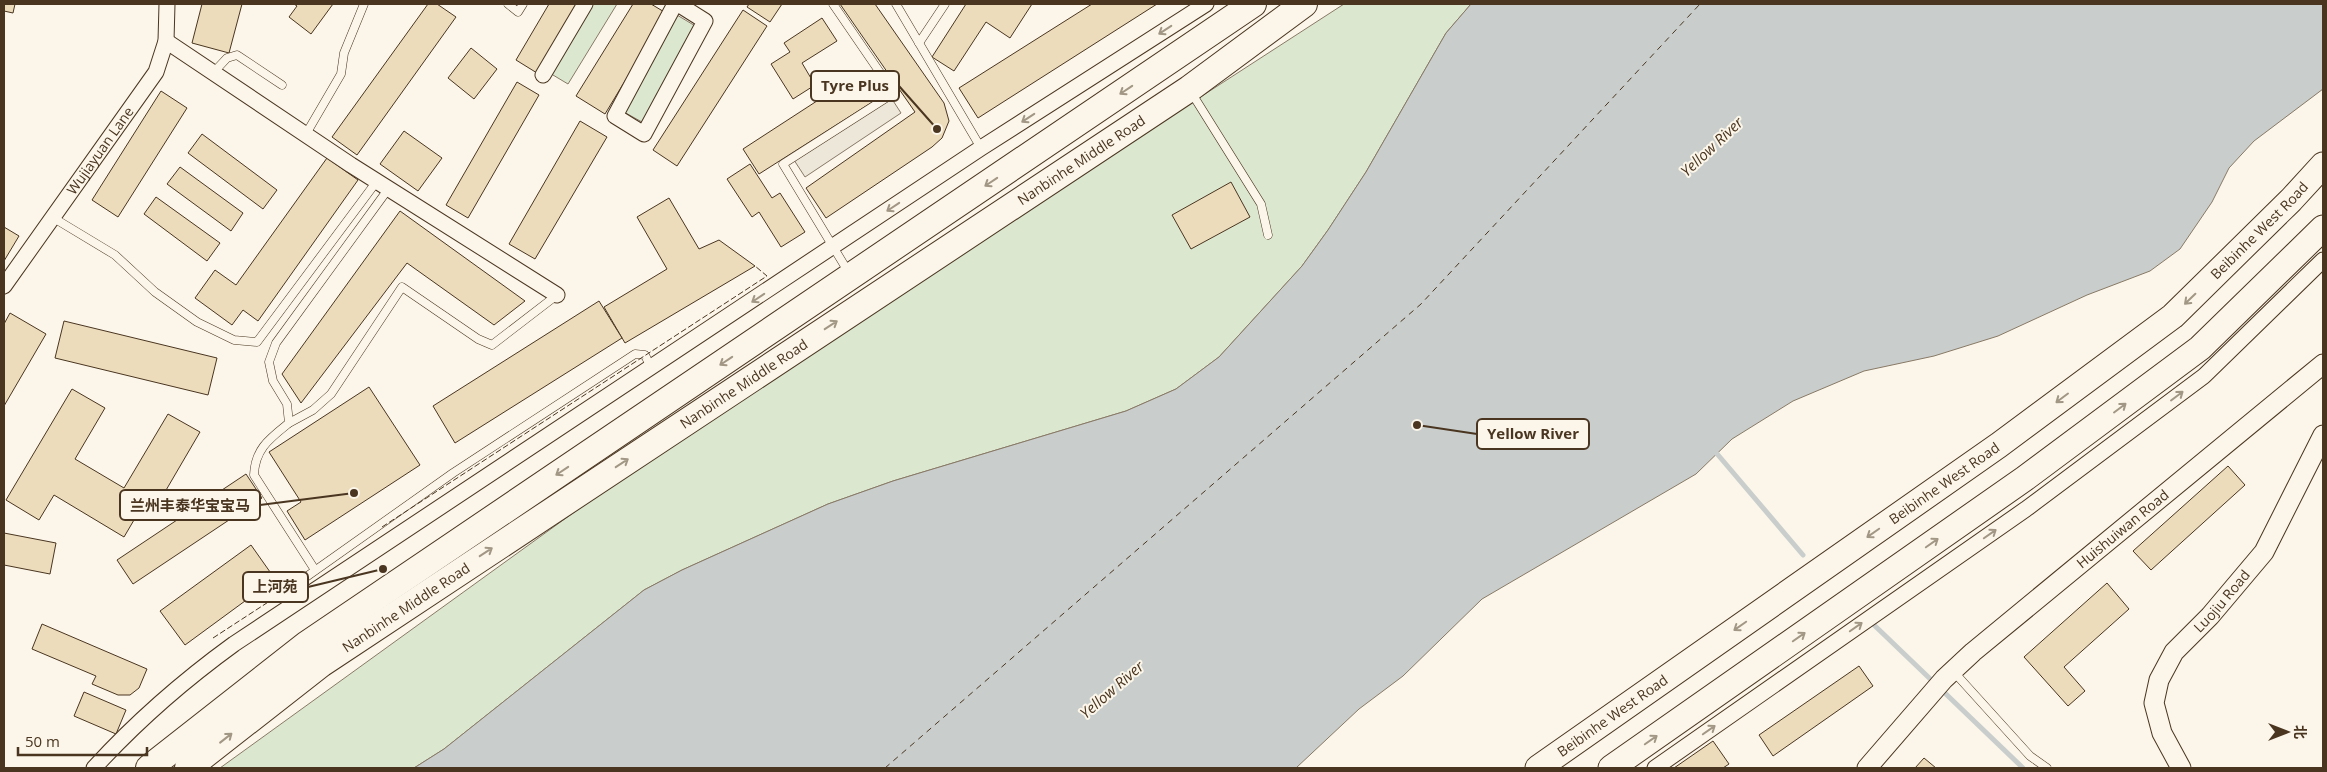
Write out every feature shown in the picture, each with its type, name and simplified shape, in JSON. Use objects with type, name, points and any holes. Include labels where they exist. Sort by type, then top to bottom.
[{"type":"highway","name":"Nanbinhe Middle Road","points":[[149,768],[307,644],[1253,4]]},
{"type":"highway","name":"Nanbinhe Middle Road","points":[[188,768],[321,664],[1189,89],[1304,4]]},
{"type":"main road","name":"Beibinhe West Road","points":[[1538,768],[1999,445],[2173,316],[2291,200],[2323,165]]},
{"type":"main road","points":[[1612,768],[2024,479],[2200,348],[2323,228]]},
{"type":"street","name":"Wujiayuan Lane","points":[[4,286],[156,72],[166,41],[167,4]]},
{"type":"street","points":[[543,75],[585,4]]},
{"type":"street","points":[[676,4],[705,20],[644,134],[615,116],[676,4]]},
{"type":"street","points":[[94,768],[132,727],[202,667],[981,148],[1206,4]]},
{"type":"street","points":[[166,41],[383,185],[557,296]]},
{"type":"street","points":[[1655,768],[2026,508],[2204,376],[2323,260]]},
{"type":"street","name":"Huishuiwan Road","points":[[1866,768],[1949,675],[1973,652],[2323,364]]},
{"type":"street","name":"Luojiu Road","points":[[2181,768],[2162,733],[2154,703],[2159,680],[2174,652],[2210,616],[2264,552],[2323,435]]},
{"type":"lane","points":[[306,134],[341,74],[344,53],[364,4]]},
{"type":"lane","points":[[508,4],[518,12],[523,4]]},
{"type":"lane","points":[[833,4],[894,93],[783,164],[851,277]]},
{"type":"lane","points":[[896,4],[981,148]]},
{"type":"lane","points":[[919,43],[945,4]]},
{"type":"lane","points":[[213,73],[227,58],[237,55],[282,85]]},
{"type":"lane","points":[[1189,89],[1261,204],[1268,235]]},
{"type":"lane","points":[[52,217],[115,255],[156,292],[191,319],[234,340],[257,342],[383,185]]},
{"type":"lane","points":[[289,423],[287,404],[273,381],[269,362],[276,343],[383,185]]},
{"type":"lane","points":[[315,570],[254,475],[256,458],[264,442],[289,423],[313,410],[330,394],[402,287],[478,339],[492,345],[557,296]]},
{"type":"lane","points":[[299,582],[453,473],[635,354],[645,355],[651,368]]},
{"type":"lane","points":[[1949,675],[2030,756],[2048,768]]},
{"type":"green space","points":[[590,4],[617,4],[568,84],[548,72]]},
{"type":"green space","points":[[1344,4],[1471,4],[1446,33],[1366,172],[1302,266],[1219,357],[1176,389],[1126,411],[893,481],[828,504],[682,570],[644,590],[444,749],[414,768],[220,768],[584,505],[1080,175]]},
{"type":"green space","points":[[677,15],[697,27],[642,122],[622,111]]},
{"type":"shaded area","points":[[890,96],[901,113],[805,177],[794,160]]},
{"type":"water","points":[[1471,4],[2323,4],[2323,89],[2254,141],[2229,168],[2212,202],[2180,249],[2150,271],[2087,295],[1998,336],[1934,356],[1864,371],[1793,401],[1732,439],[1696,474],[1482,599],[1403,676],[1359,709],[1296,768],[414,768],[444,749],[644,590],[682,570],[828,504],[893,481],[1126,411],[1176,389],[1219,357],[1302,266],[1366,172],[1446,33]]},
{"type":"building","points":[[4,4],[15,4],[13,13],[4,11]]},
{"type":"building","points":[[202,4],[242,4],[229,53],[192,43]]},
{"type":"building","points":[[294,4],[333,4],[311,34],[289,17],[297,6]]},
{"type":"building","points":[[428,4],[437,4],[456,17],[357,155],[332,137]]},
{"type":"building","points":[[549,4],[578,4],[537,73],[516,60]]},
{"type":"building","points":[[633,4],[651,4],[666,13],[605,114],[576,96]]},
{"type":"building","points":[[749,4],[782,4],[770,22],[747,7]]},
{"type":"building","points":[[840,4],[875,4],[944,103],[949,121],[942,138],[932,147],[826,218],[806,188],[915,112]]},
{"type":"building","points":[[966,4],[1032,4],[1010,38],[986,22],[954,71],[932,57]]},
{"type":"building","points":[[1092,4],[1157,4],[978,118],[959,88]]},
{"type":"building","points":[[743,10],[767,26],[677,166],[653,150]]},
{"type":"building","points":[[822,18],[837,41],[802,63],[815,85],[793,99],[771,64],[790,52],[784,43]]},
{"type":"building","points":[[471,48],[497,69],[474,99],[448,78]]},
{"type":"building","points":[[860,73],[877,99],[759,174],[743,149]]},
{"type":"building","points":[[517,82],[539,95],[468,218],[446,205]]},
{"type":"building","points":[[161,91],[187,108],[118,217],[92,200]]},
{"type":"building","points":[[580,121],[607,137],[535,259],[509,244]]},
{"type":"building","points":[[404,131],[442,158],[418,191],[380,164]]},
{"type":"building","points":[[202,134],[277,190],[263,209],[188,153]]},
{"type":"building","points":[[327,158],[358,180],[258,321],[243,310],[232,325],[195,298],[215,270],[236,285]]},
{"type":"building","points":[[750,164],[772,198],[780,193],[805,232],[781,247],[759,212],[752,217],[727,179]]},
{"type":"building","points":[[180,167],[243,213],[231,231],[167,184]]},
{"type":"building","points":[[1231,182],[1250,217],[1191,249],[1172,215]]},
{"type":"building","points":[[156,197],[220,243],[207,261],[144,214]]},
{"type":"building","points":[[669,198],[699,249],[719,240],[755,266],[625,343],[604,307],[667,269],[637,217]]},
{"type":"building","points":[[400,211],[525,301],[494,325],[407,263],[301,403],[282,374]]},
{"type":"building","points":[[4,227],[19,236],[4,261]]},
{"type":"building","points":[[599,301],[622,338],[455,443],[433,406]]},
{"type":"building","points":[[10,313],[46,334],[4,406],[4,324]]},
{"type":"building","points":[[64,321],[217,358],[208,395],[55,358]]},
{"type":"building","points":[[369,387],[420,465],[305,540],[287,511],[301,502],[269,452]]},
{"type":"building","points":[[72,389],[105,408],[75,459],[124,488],[168,414],[200,432],[155,509],[144,503],[124,537],[54,495],[39,520],[6,500]]},
{"type":"building","points":[[2228,466],[2245,485],[2151,570],[2133,551]]},
{"type":"building","points":[[246,474],[262,498],[133,584],[117,560]]},
{"type":"building","points":[[4,533],[56,543],[50,574],[4,565]]},
{"type":"building","points":[[251,545],[275,579],[185,645],[160,611]]},
{"type":"building","points":[[2107,583],[2129,609],[2064,667],[2085,691],[2068,706],[2024,657]]},
{"type":"building","points":[[42,624],[147,669],[139,688],[130,695],[118,695],[92,684],[96,676],[32,649]]},
{"type":"building","points":[[1859,666],[1873,686],[1773,756],[1759,735]]},
{"type":"building","points":[[84,692],[126,710],[116,734],[74,716]]},
{"type":"building","points":[[1713,741],[1729,764],[1723,768],[1674,768]]},
{"type":"building","points":[[1924,758],[1936,768],[1915,768]]},
{"type":"waterway","points":[[1713,449],[1803,555]]},
{"type":"waterway","points":[[1873,624],[2023,768]]},
{"type":"ferry route","points":[[885,768],[1421,304],[1700,4]]},
{"type":"fence","points":[[382,527],[767,276],[755,266]]},
{"type":"fence","points":[[213,638],[299,582]]},
{"type":"place","name":"Tyre Plus","points":[[937,129]]},
{"type":"place","name":"Yellow River","points":[[1417,425]]},
{"type":"place","name":"兰州丰泰华宝宝马","points":[[354,493]]},
{"type":"place","name":"上河苑","points":[[383,569]]}]
